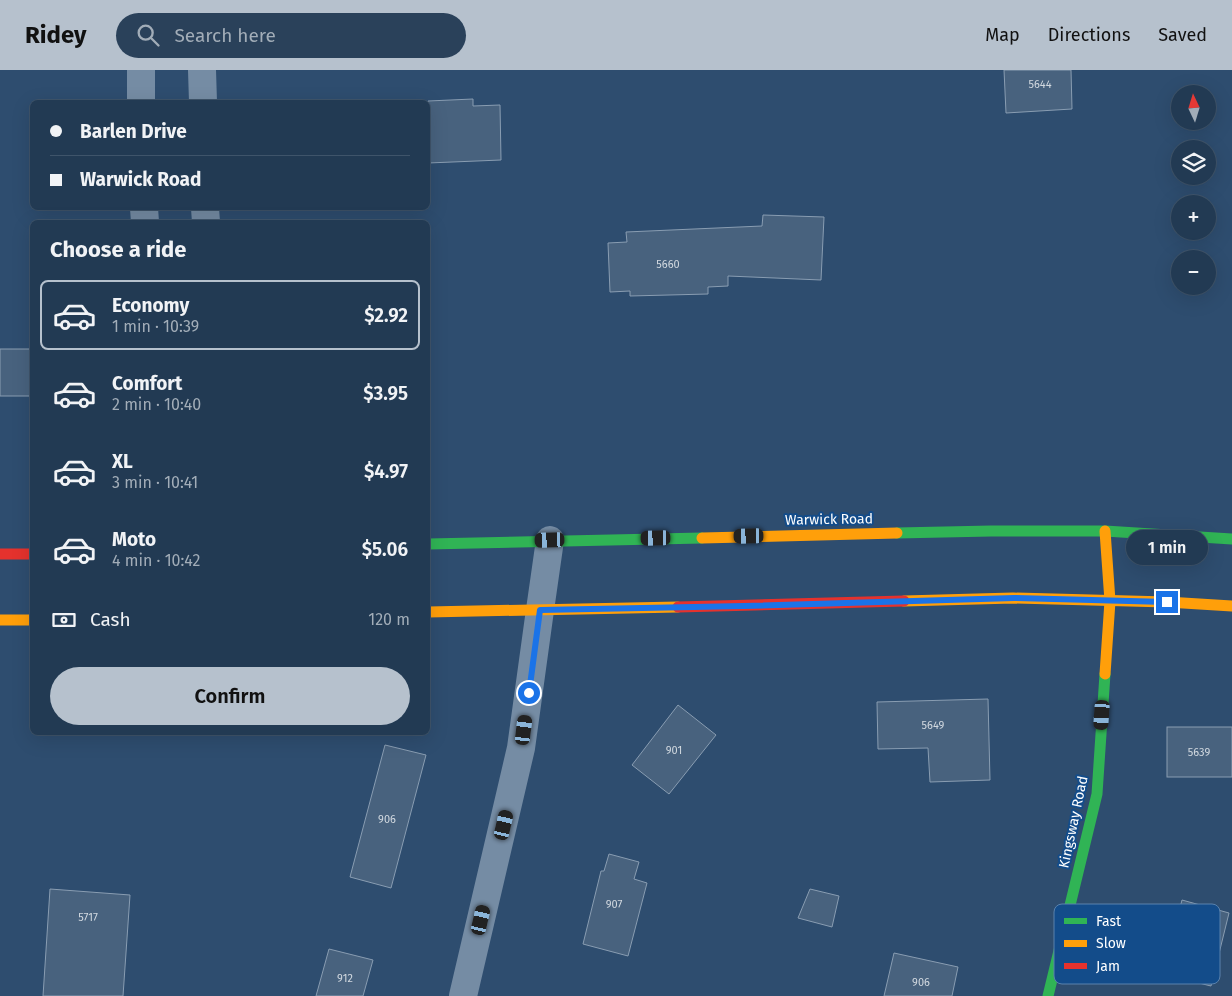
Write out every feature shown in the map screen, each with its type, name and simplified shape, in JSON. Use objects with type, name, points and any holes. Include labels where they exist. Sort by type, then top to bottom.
[{"type":"main road","name":"Warwick Road","points":[[430,544],[970,531],[1105,530],[1232,539]]},
{"type":"main road","name":"Kingsway Road","points":[[1070,904],[1097,794],[1110,601],[1105,530]]},
{"type":"main road","points":[[0,554],[30,554]]},
{"type":"main road","points":[[430,612],[1014,598],[1167,602],[1232,606]]},
{"type":"main road","points":[[0,620],[30,620]]},
{"type":"main road","name":"Kingsway Road","points":[[1048,996],[1054,971]]},
{"type":"street","points":[[140,70],[142,100]]},
{"type":"street","points":[[202,70],[203,100]]},
{"type":"street","points":[[463,996],[522,748],[550,540]]},
{"type":"building","points":[[1004,70],[1071,70],[1072,109],[1006,113]]},
{"type":"building","points":[[473,99],[473,106],[500,105],[501,160],[430,163],[430,101]]},
{"type":"building","points":[[763,215],[824,217],[821,280],[728,276],[728,286],[708,287],[708,294],[630,296],[630,291],[610,292],[608,243],[627,242],[626,232],[762,226]]},
{"type":"building","points":[[0,349],[30,349],[30,396],[0,396]]},
{"type":"building","points":[[988,699],[990,780],[930,782],[928,748],[878,749],[877,702]]},
{"type":"building","points":[[678,705],[716,735],[669,794],[632,765]]},
{"type":"building","points":[[1167,727],[1232,727],[1232,777],[1167,777]]},
{"type":"building","points":[[385,745],[426,755],[391,888],[350,877]]},
{"type":"building","points":[[609,854],[639,862],[634,879],[647,883],[628,956],[583,944],[601,871],[604,871]]},
{"type":"building","points":[[50,889],[130,895],[123,996],[43,996]]},
{"type":"building","points":[[810,889],[839,896],[832,927],[798,918]]},
{"type":"building","points":[[1182,900],[1196,904],[1181,904]]},
{"type":"building","points":[[1220,911],[1229,913],[1220,950]]},
{"type":"building","points":[[329,949],[373,960],[363,996],[316,996]]},
{"type":"building","points":[[894,953],[958,967],[952,996],[884,996]]},
{"type":"traffic: fast","points":[[897,533],[1105,531],[1232,539]]},
{"type":"traffic: fast","points":[[430,544],[702,538]]},
{"type":"traffic: fast","points":[[1070,904],[1097,794],[1105,674]]},
{"type":"traffic: fast","points":[[1048,996],[1054,971]]},
{"type":"traffic: slow","points":[[1105,531],[1110,601],[1105,674]]},
{"type":"traffic: slow","points":[[702,538],[897,533]]},
{"type":"traffic: slow","points":[[904,601],[1013,598],[1167,602],[1232,606]]},
{"type":"traffic: slow","points":[[430,612],[678,607]]},
{"type":"traffic: slow","points":[[0,620],[30,620]]},
{"type":"traffic: jam","points":[[0,554],[30,554]]},
{"type":"traffic: jam","points":[[678,607],[904,601]]},
{"type":"route","points":[[529,693],[540,610],[1014,598],[1167,602]]}]
